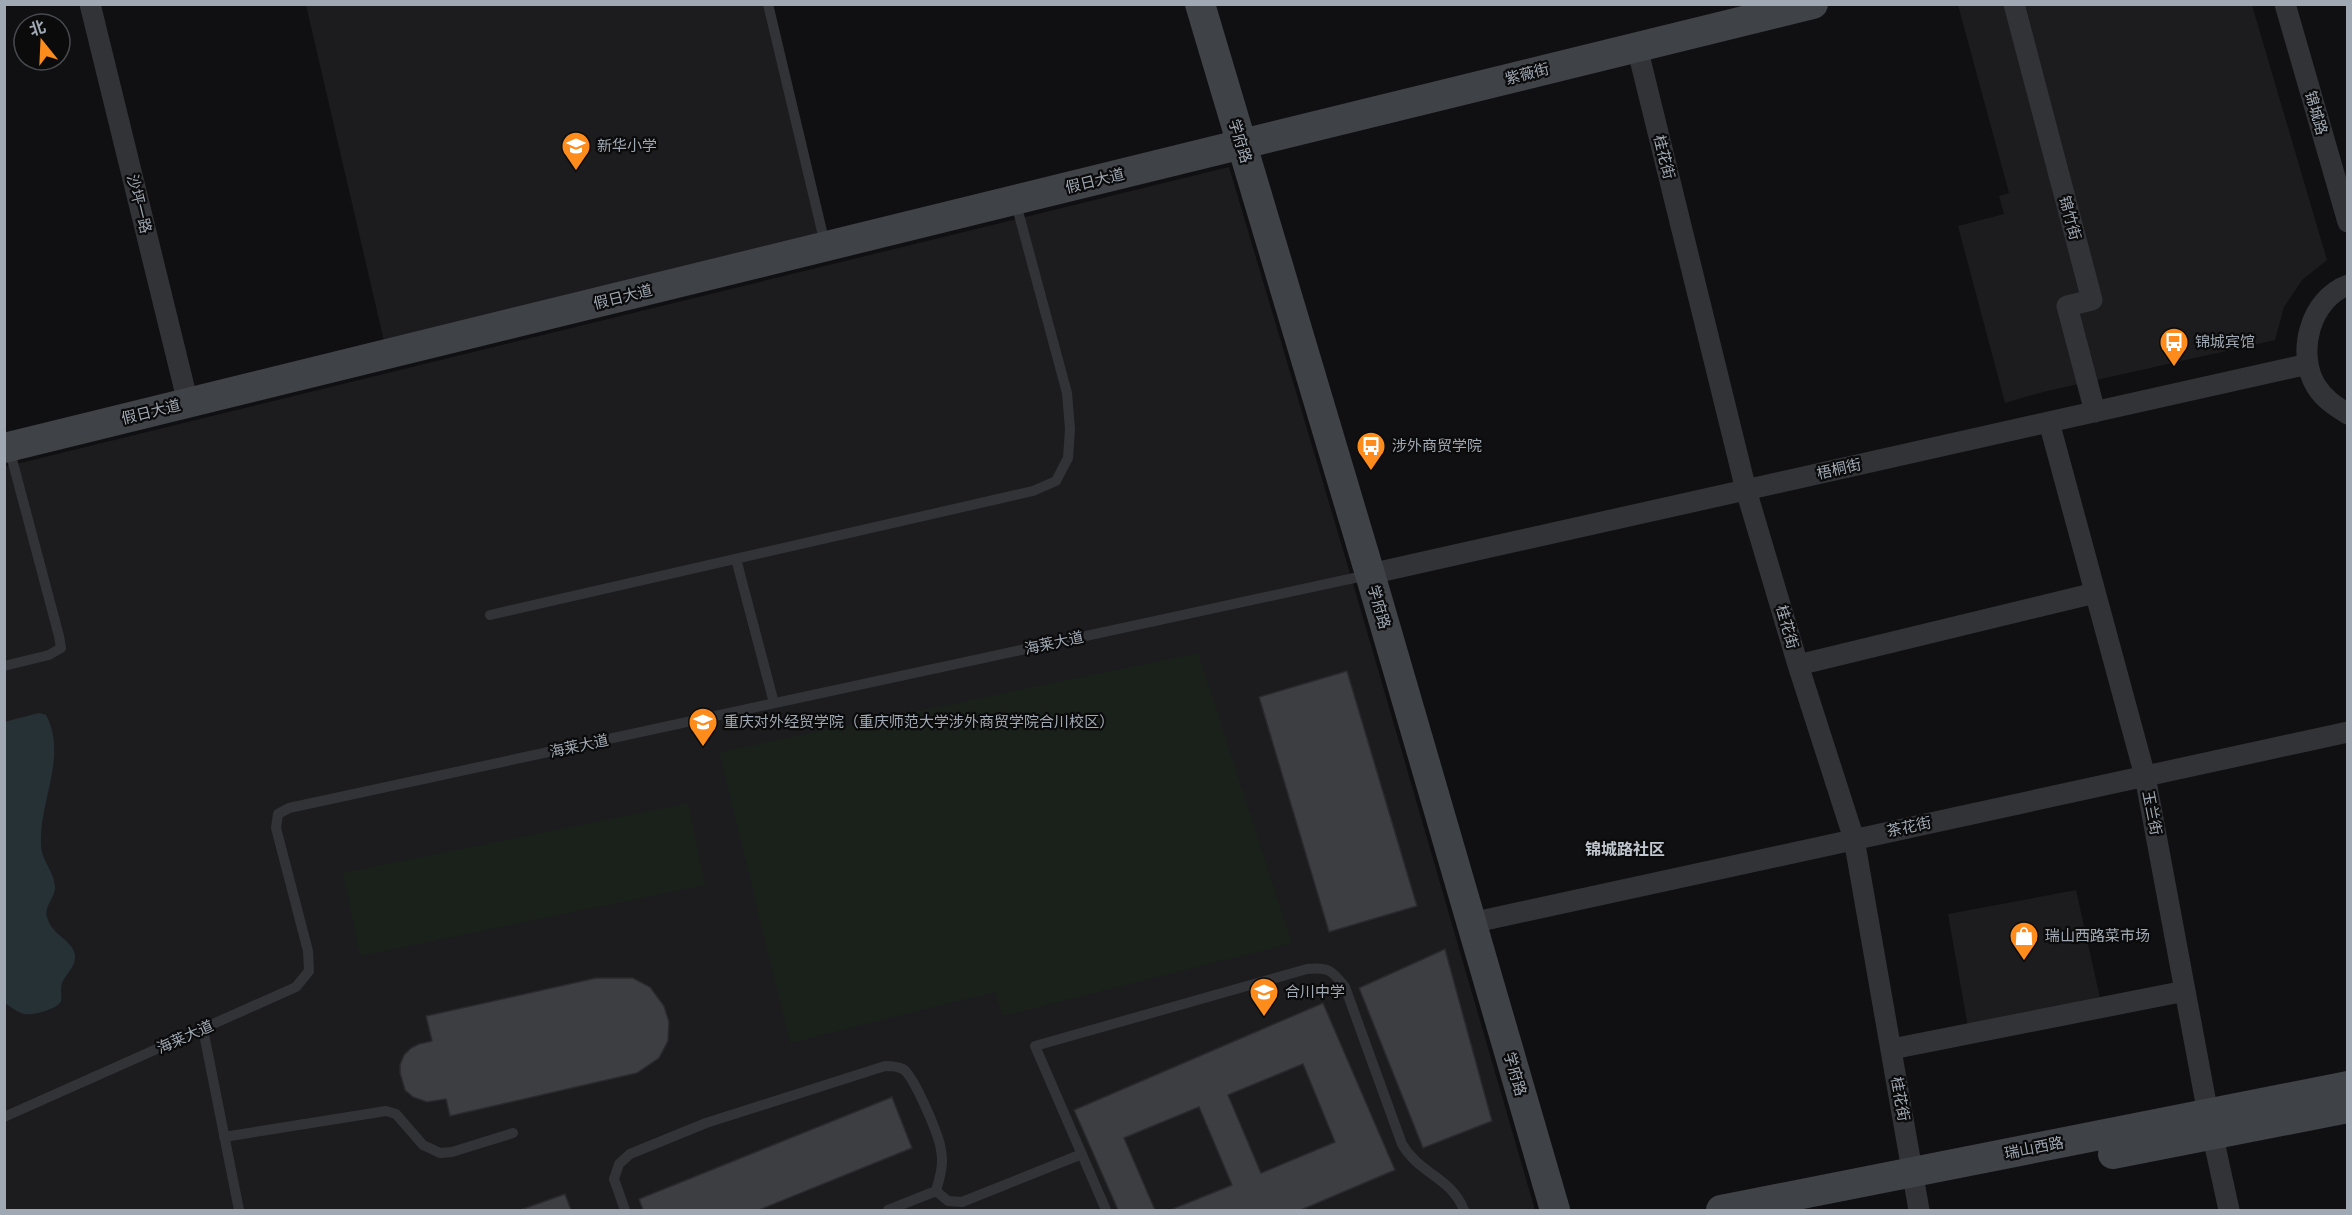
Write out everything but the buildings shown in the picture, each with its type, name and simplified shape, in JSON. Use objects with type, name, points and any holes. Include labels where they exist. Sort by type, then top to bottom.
[{"type":"main road","name":"学府路","points":[[1200,4],[1370,574],[1555,1210]]},
{"type":"main road","name":"紫薇街","points":[[1242,145],[1813,4]]},
{"type":"main road","name":"假日大道","points":[[7,448],[1242,145]]},
{"type":"main road","name":"瑞山西路","points":[[1824,1210],[1915,1192],[2210,1124],[2348,1086]]},
{"type":"main road","name":"瑞山西路","points":[[2210,1124],[2348,1108]]},
{"type":"main road","name":"瑞山西路","points":[[1721,1210],[1915,1192]]},
{"type":"street","name":"沙坪一路","points":[[90,4],[188,403]]},
{"type":"street","name":"锦竹街","points":[[2014,4],[2092,300],[2067,306],[2095,412]]},
{"type":"street","name":"锦城路","points":[[2285,4],[2348,222]]},
{"type":"street","name":"桂花街","points":[[1637,47],[1746,490],[1798,666],[1854,839],[1915,1192]]},
{"type":"street","points":[[2348,285],[2325,301],[2313,320],[2307,342],[2308,364],[2316,385],[2330,403],[2348,414]]},
{"type":"street","name":"梧桐街","points":[[1370,574],[2308,364]]},
{"type":"street","name":"玉兰街","points":[[2049,422],[2145,776],[2210,1124],[2229,1210]]},
{"type":"street","points":[[1798,666],[2095,593]]},
{"type":"street","name":"茶花街","points":[[1471,923],[2348,732]]},
{"type":"street","points":[[1892,1049],[2185,991]]},
{"type":"lane","points":[[768,4],[826,247]]},
{"type":"lane","points":[[490,615],[1033,491],[1056,481],[1068,458],[1070,429],[1067,393],[1015,200]]},
{"type":"lane","points":[[4,666],[50,655],[61,648],[7,448]]},
{"type":"lane","points":[[736,559],[774,704]]},
{"type":"lane","name":"海莱大道","points":[[4,1117],[296,987],[309,971],[308,951],[276,828],[278,814],[289,808],[1370,574]]},
{"type":"lane","points":[[1106,1210],[1035,1046],[1306,969],[1324,967],[1335,974],[1345,987],[1402,1144],[1416,1164],[1446,1183],[1460,1200],[1464,1210]]},
{"type":"lane","points":[[203,1029],[239,1210]]},
{"type":"lane","points":[[625,1210],[614,1179],[619,1164],[630,1154],[706,1123],[885,1066],[895,1066],[905,1070],[915,1082],[941,1148],[942,1170],[936,1191]]},
{"type":"lane","points":[[224,1137],[386,1111],[396,1114],[423,1145],[440,1153],[452,1152],[513,1133]]},
{"type":"lane","points":[[936,1191],[948,1201],[962,1202],[1082,1154]]},
{"type":"lane","points":[[888,1210],[936,1191]]},
{"type":"shaded area","name":"新华小学","points":[[306,5],[768,5],[826,247],[387,354]]},
{"type":"shaded area","points":[[1958,5],[2252,5],[2327,260],[2302,280],[2284,307],[2275,340],[2043,392],[2005,403],[1958,226],[2004,214],[1999,196],[2009,193]]},
{"type":"shaded area","name":"重庆对外经贸学院（重庆师范大学涉外商贸学院合川校区）","points":[[1229,167],[1535,1210],[5,1210],[4,467]]},
{"type":"shaded area","points":[[1198,653],[1292,943],[1003,1016],[995,992],[790,1043],[719,752]]},
{"type":"shaded area","points":[[39,713],[46,715],[52,731],[54,746],[54,762],[44,811],[41,844],[55,887],[47,915],[54,930],[74,950],[75,959],[62,983],[59,1004],[38,1013],[24,1014],[5,1003],[4,722]]},
{"type":"shaded area","points":[[688,803],[705,885],[360,956],[343,873]]},
{"type":"shaded area","name":"瑞山西路菜市场","points":[[2076,890],[2102,1007],[1969,1033],[1948,914]]},
{"type":"place","name":"新华小学","points":[[576,172]]},
{"type":"place","name":"锦城宾馆","points":[[2174,368]]},
{"type":"place","name":"涉外商贸学院","points":[[1371,472]]},
{"type":"place","name":"重庆对外经贸学院（重庆师范大学涉外商贸学院合川校区）","points":[[703,748]]},
{"type":"place","name":"瑞山西路菜市场","points":[[2024,962]]},
{"type":"place","name":"合川中学","points":[[1264,1018]]},
{"type":"district","name":"锦城路社区","points":[[1625,849]]}]
